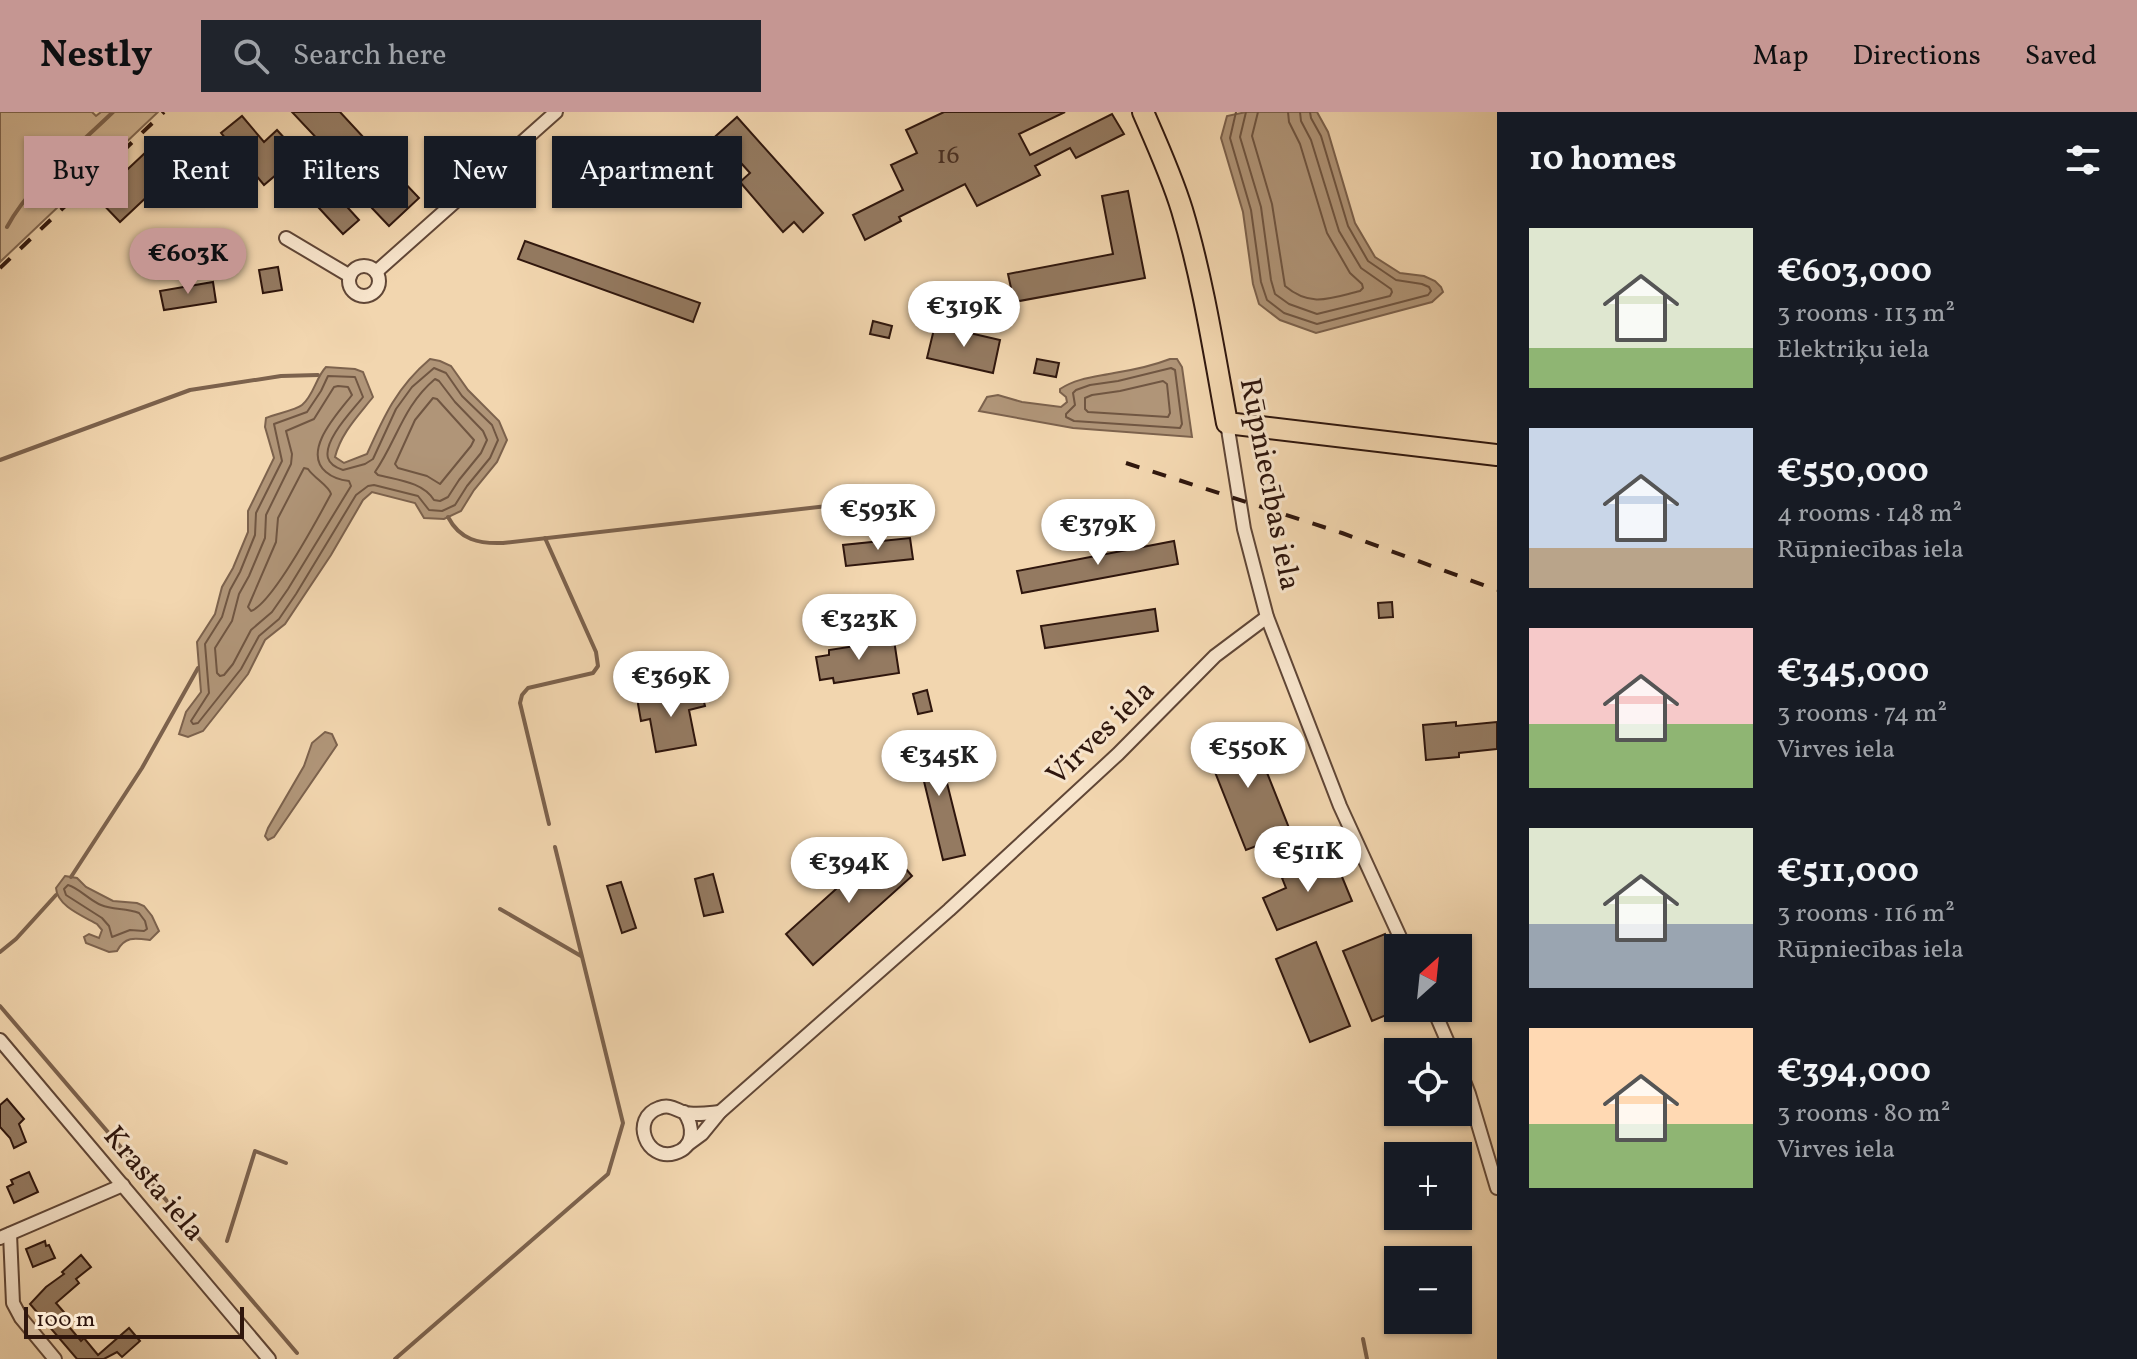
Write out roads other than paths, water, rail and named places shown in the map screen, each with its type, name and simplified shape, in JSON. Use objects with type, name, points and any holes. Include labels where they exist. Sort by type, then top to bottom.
[{"type":"main road","name":"Rūpniecības iela","points":[[1143,112],[1182,210],[1210,329],[1227,423]]},
{"type":"main road","points":[[1227,423],[1497,455]]},
{"type":"street","points":[[376,272],[556,112]]},
{"type":"street","points":[[286,238],[350,276]]},
{"type":"street","points":[[362,266],[372,269],[379,282],[375,292],[365,296],[356,294],[349,286],[350,276],[362,266]]},
{"type":"street","name":"Rūpniecības iela","points":[[1227,423],[1244,529],[1267,617],[1340,806],[1399,934]]},
{"type":"street","name":"Virves iela","points":[[687,1145],[1118,754],[1215,656],[1267,617]]},
{"type":"street","name":"Krasta iela","points":[[0,1040],[269,1359]]},
{"type":"street","points":[[1472,1104],[1497,1188]]},
{"type":"street","points":[[684,1112],[692,1128],[687,1145],[672,1154],[663,1154],[648,1145],[644,1137],[646,1120],[658,1108],[667,1106],[705,1114],[720,1112]]},
{"type":"street","points":[[55,1359],[21,1318],[13,1303],[5,1236],[123,1185]]},
{"type":"water","points":[[1246,112],[1317,112],[1328,132],[1355,223],[1375,257],[1400,273],[1424,276],[1435,281],[1443,292],[1432,302],[1316,333],[1280,320],[1259,304],[1253,284],[1243,212],[1221,138],[1227,116]]},
{"type":"water","points":[[430,359],[451,366],[468,390],[499,421],[507,440],[497,462],[461,511],[444,519],[424,518],[415,503],[372,492],[363,500],[285,624],[265,640],[248,674],[203,731],[188,737],[179,734],[186,712],[201,692],[197,642],[215,614],[222,587],[248,532],[248,511],[274,458],[265,427],[266,418],[302,405],[326,367],[363,372],[373,397],[341,440],[335,457],[344,463],[367,454],[400,391]]},
{"type":"water","points":[[1177,359],[1182,367],[1192,437],[1073,428],[979,411],[987,397],[998,395],[1061,407],[1067,402],[1060,389],[1073,382]]},
{"type":"water","points":[[325,732],[332,734],[337,745],[274,837],[268,840],[265,836],[268,828],[304,766],[312,743]]},
{"type":"water","points":[[65,876],[77,878],[86,887],[113,901],[144,906],[159,931],[150,940],[127,940],[117,951],[109,952],[86,943],[84,937],[89,934],[99,938],[102,930],[61,900],[56,888]]},
{"type":"waterway","points":[[7,227],[41,181],[113,112]]},
{"type":"waterway","points":[[0,460],[190,390],[281,376],[318,375]]},
{"type":"waterway","points":[[448,517],[464,536],[486,543],[503,543],[915,496]]},
{"type":"waterway","points":[[545,538],[596,652],[598,666],[593,673],[528,688],[522,695],[520,703],[549,824]]},
{"type":"waterway","points":[[71,877],[142,768],[198,668]]},
{"type":"waterway","points":[[395,1359],[608,1174],[623,1123],[555,847]]},
{"type":"waterway","points":[[0,952],[56,895]]},
{"type":"waterway","points":[[500,909],[581,956]]},
{"type":"waterway","points":[[0,1006],[297,1353]]},
{"type":"waterway","points":[[227,1241],[255,1151],[286,1163]]},
{"type":"waterway","points":[[1363,1339],[1367,1359]]},
{"type":"railway","points":[[0,268],[164,112]]},
{"type":"railway","points":[[1126,463],[1342,533],[1497,590]]}]
